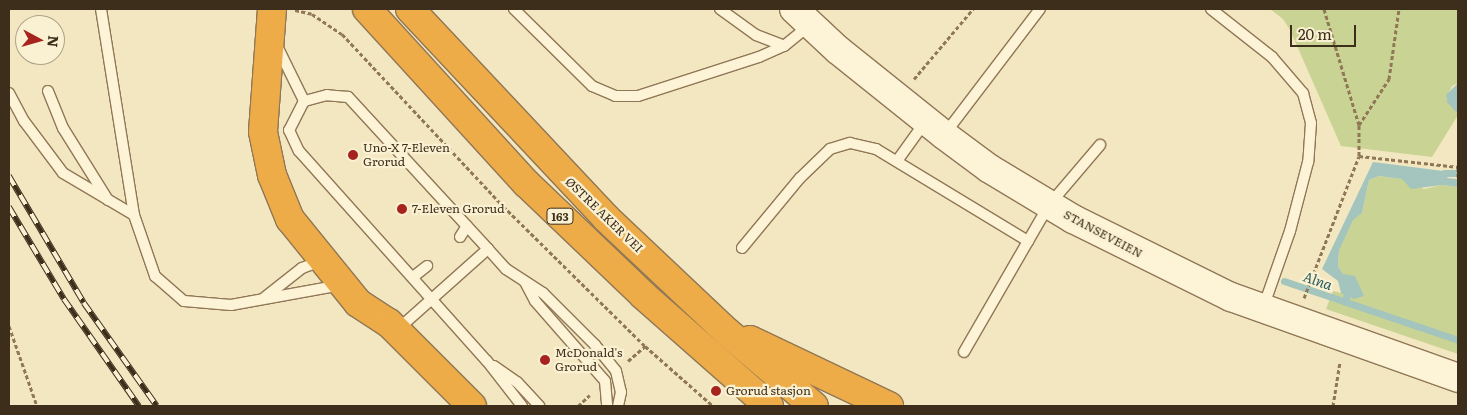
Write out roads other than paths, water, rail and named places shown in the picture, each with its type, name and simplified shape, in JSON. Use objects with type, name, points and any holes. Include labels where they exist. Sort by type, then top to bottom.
[{"type":"highway","name":"163","points":[[367,9],[526,183],[643,296],[769,406]]},
{"type":"highway","name":"ØSTRE AKER VEI","points":[[410,9],[552,164],[727,332],[814,406]]},
{"type":"highway","points":[[279,18],[262,109],[266,153],[290,219],[322,261],[358,302],[392,327],[472,406]]},
{"type":"highway","points":[[322,261],[346,264],[367,289],[392,327]]},
{"type":"highway","name":"163","points":[[727,332],[770,348],[889,406]]},
{"type":"street","name":"STANSEVEIEN","points":[[803,17],[934,128],[1049,205],[1180,274],[1262,309],[1458,378]]},
{"type":"lane","points":[[102,9],[134,215],[155,276],[184,301],[231,305],[342,285]]},
{"type":"lane","points":[[514,9],[592,86],[615,96],[638,96],[784,46],[803,17]]},
{"type":"lane","points":[[720,9],[756,36],[784,46]]},
{"type":"lane","points":[[896,161],[934,128],[1040,9]]},
{"type":"lane","points":[[1211,9],[1272,57],[1303,93],[1311,123],[1308,162],[1290,231],[1262,309]]},
{"type":"lane","points":[[279,18],[304,101],[289,130],[299,151],[432,298],[487,361],[522,406]]},
{"type":"lane","points":[[48,91],[63,128],[109,201]]},
{"type":"lane","points":[[9,93],[24,121],[63,173],[134,215]]},
{"type":"lane","points":[[304,101],[327,95],[348,98],[506,269],[543,293],[616,371],[621,392],[618,406]]},
{"type":"lane","points":[[742,248],[800,178],[830,149],[850,144],[876,149],[1028,241]]},
{"type":"lane","points":[[964,352],[1049,205],[1100,146]]},
{"type":"lane","points":[[460,237],[467,226]]},
{"type":"lane","points":[[392,327],[432,298],[488,249]]},
{"type":"lane","points":[[263,299],[302,268],[322,261]]},
{"type":"lane","points":[[413,277],[427,266]]},
{"type":"lane","points":[[523,279],[536,301],[605,381],[606,406]]},
{"type":"lane","points":[[487,361],[517,382],[539,406]]},
{"type":"water","points":[[1458,83],[1458,111],[1456,112],[1447,102],[1446,95]]},
{"type":"water","points":[[1373,162],[1451,172],[1447,178],[1458,179],[1458,187],[1442,185],[1411,189],[1402,179],[1379,176],[1369,180],[1362,213],[1353,220],[1339,251],[1338,266],[1343,274],[1355,276],[1364,296],[1354,299],[1341,293],[1338,281],[1322,269]]},
{"type":"waterway","points":[[1444,173],[1458,173]]},
{"type":"waterway","name":"Alna","points":[[1284,281],[1458,340]]},
{"type":"waterway","points":[[1345,302],[1348,288]]},
{"type":"railway","points":[[9,176],[84,303],[157,406]]},
{"type":"railway","points":[[9,207],[64,299],[139,406]]},
{"type":"place","name":"Uno-X 7-Eleven Grorud","points":[[353,155]]},
{"type":"place","name":"7-Eleven Grorud","points":[[402,209]]},
{"type":"place","name":"McDonald's Grorud","points":[[545,360]]},
{"type":"place","name":"Grorud stasjon","points":[[716,391]]}]
